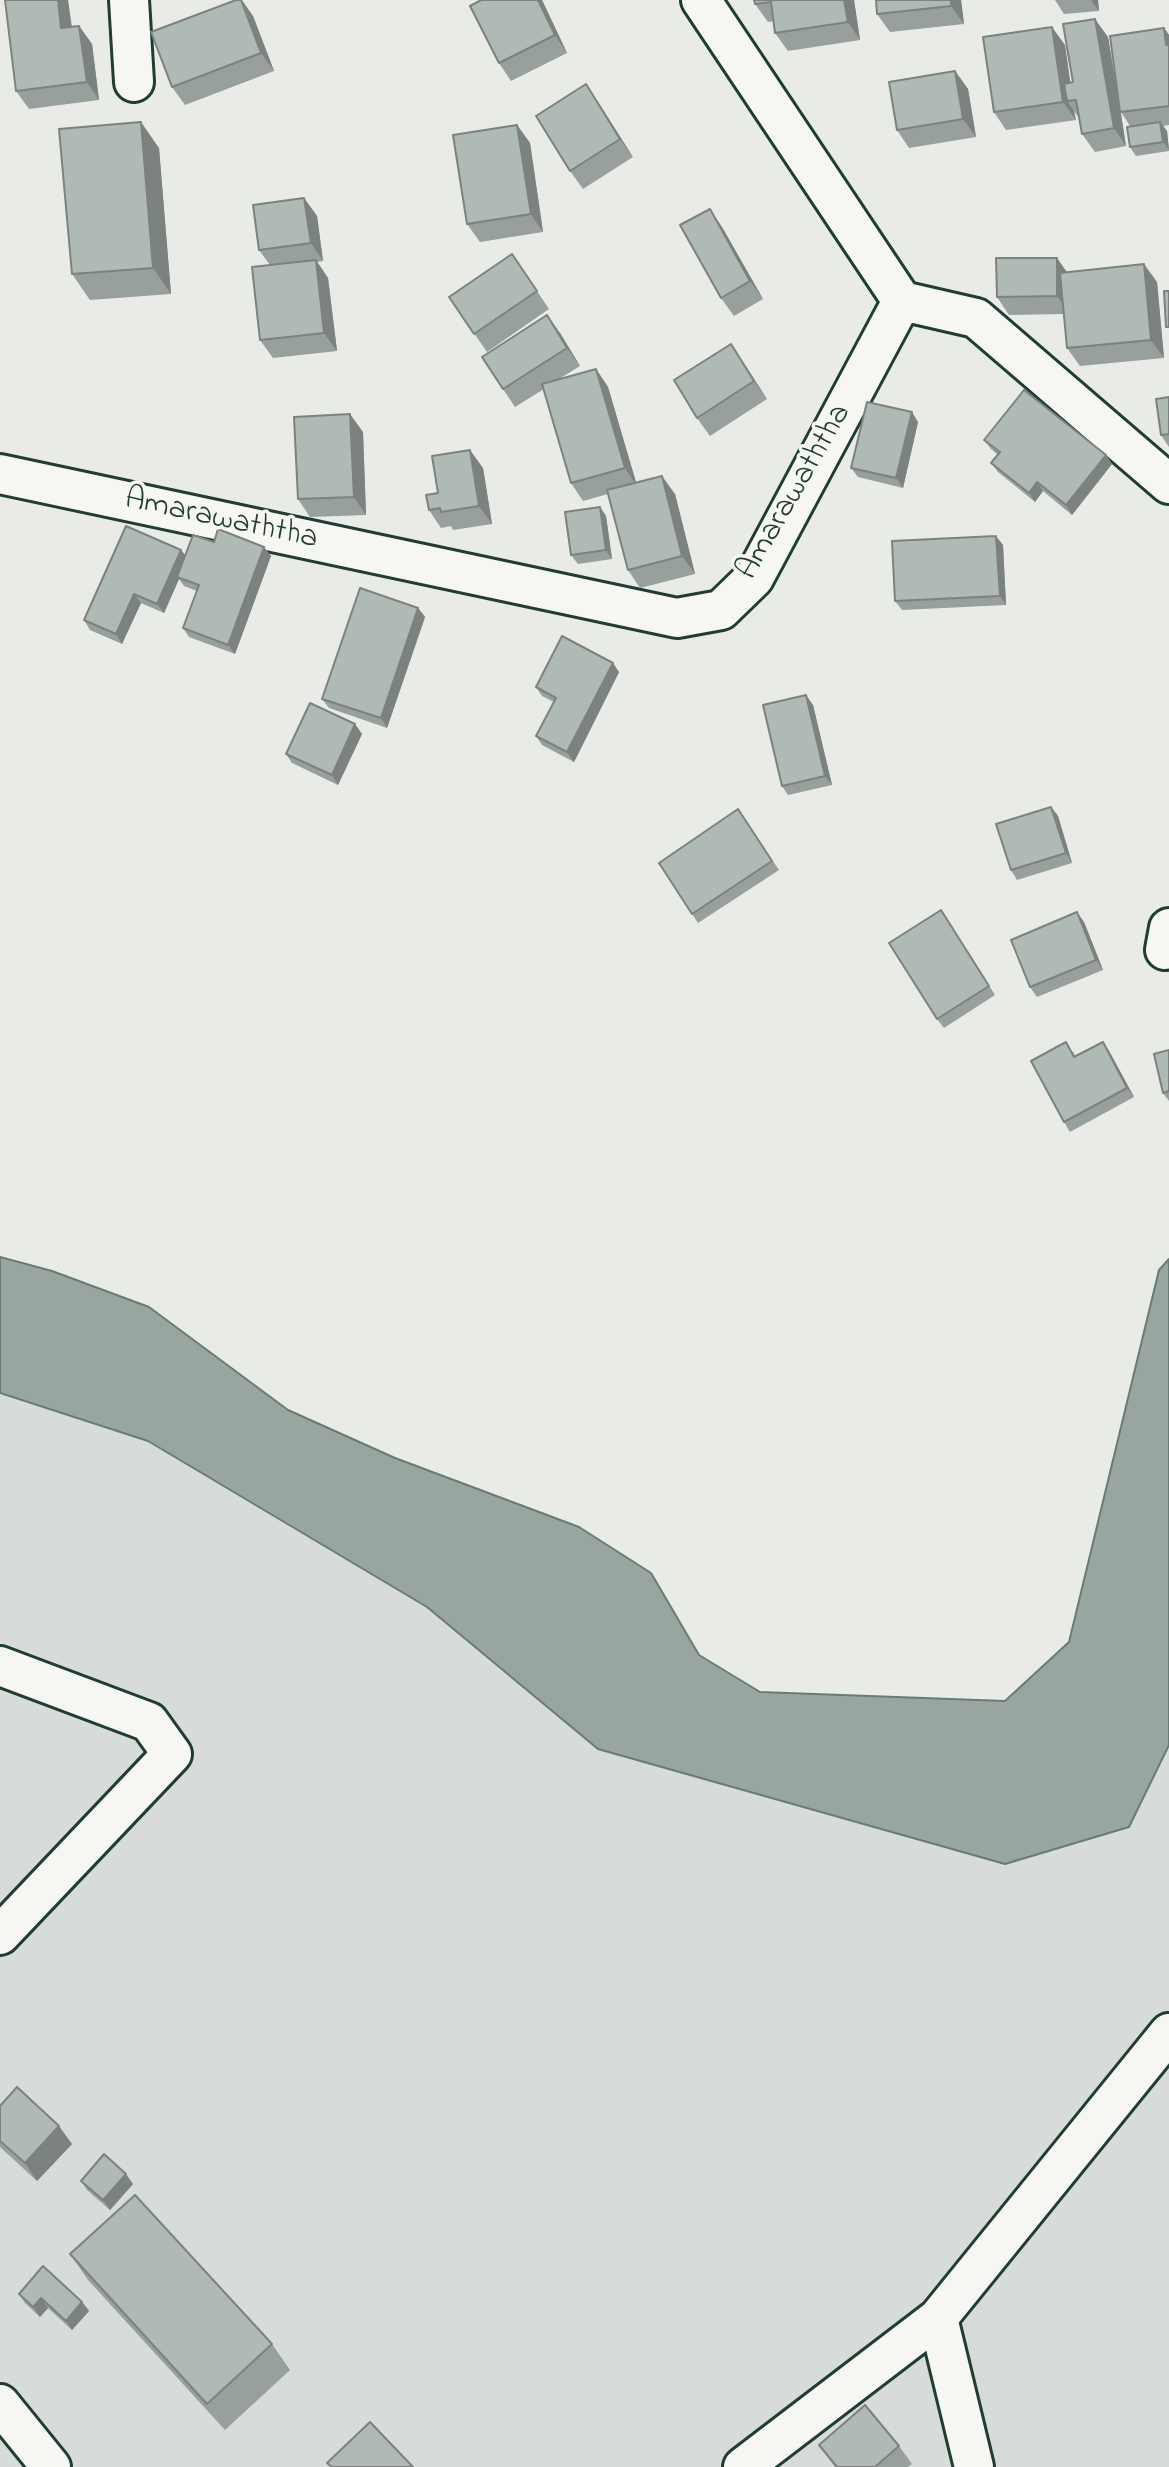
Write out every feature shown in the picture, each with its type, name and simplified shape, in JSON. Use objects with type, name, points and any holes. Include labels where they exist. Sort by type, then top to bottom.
[{"type":"street","points":[[129,0],[134,82]]},
{"type":"street","points":[[701,0],[902,300],[976,318],[1169,484]]},
{"type":"street","name":"Amarawaththa","points":[[0,474],[677,618],[721,610],[754,578],[902,300]]},
{"type":"street","points":[[0,1666],[149,1721],[172,1754],[0,1935]]},
{"type":"street","points":[[743,2467],[938,2318],[1169,2033]]},
{"type":"street","points":[[938,2318],[974,2467]]},
{"type":"street","points":[[0,2404],[51,2467]]},
{"type":"shaded area","points":[[0,1257],[52,1271],[149,1307],[288,1410],[395,1458],[579,1527],[651,1573],[699,1655],[760,1692],[1005,1701],[1069,1642],[1159,1270],[1169,1259],[1169,1745],[1129,1827],[1005,1864],[598,1749],[427,1607],[148,1441],[0,1393]]},
{"type":"shaded area","points":[[0,1332],[775,1757],[1069,1803],[1169,1627],[1169,2467],[0,2467]]},
{"type":"building","points":[[5,0],[58,0],[61,28],[79,26],[87,82],[16,91]]},
{"type":"building","points":[[241,0],[261,53],[172,87],[151,32]]},
{"type":"building","points":[[481,0],[538,0],[555,35],[499,63],[470,6]]},
{"type":"building","points":[[754,0],[844,0],[848,22],[775,33],[771,2],[755,4]]},
{"type":"building","points":[[876,0],[951,0],[951,6],[877,14]]},
{"type":"building","points":[[1095,19],[1114,128],[1082,134],[1076,100],[1067,101],[1064,84],[1073,82],[1063,24]]},
{"type":"building","points":[[1052,27],[1063,102],[994,112],[983,37]]},
{"type":"building","points":[[1164,28],[1166,45],[1169,45],[1169,106],[1120,112],[1110,36]]},
{"type":"building","points":[[955,71],[963,119],[897,130],[889,82]]},
{"type":"building","points":[[586,84],[620,139],[570,171],[536,116]]},
{"type":"building","points":[[141,122],[153,268],[72,274],[59,129]]},
{"type":"building","points":[[1160,122],[1163,142],[1130,147],[1127,127]]},
{"type":"building","points":[[517,125],[531,214],[467,224],[453,135]]},
{"type":"building","points":[[304,198],[311,243],[259,250],[253,205]]},
{"type":"building","points":[[710,209],[750,281],[721,298],[680,225]]},
{"type":"building","points":[[512,254],[537,291],[474,334],[449,297]]},
{"type":"building","points":[[996,258],[1057,258],[1057,296],[997,297]]},
{"type":"building","points":[[316,260],[324,333],[260,340],[252,267]]},
{"type":"building","points":[[1144,264],[1151,340],[1067,348],[1060,273]]},
{"type":"building","points":[[1164,291],[1169,291],[1169,327],[1166,327]]},
{"type":"building","points":[[547,315],[567,348],[503,389],[482,357]]},
{"type":"building","points":[[731,344],[754,381],[697,418],[674,380]]},
{"type":"building","points":[[596,369],[625,468],[571,483],[542,384]]},
{"type":"building","points":[[1024,390],[1106,455],[1066,505],[1037,482],[1029,493],[991,463],[1000,452],[984,440]]},
{"type":"building","points":[[1169,397],[1169,434],[1161,435],[1156,399]]},
{"type":"building","points":[[867,402],[912,412],[896,478],[851,468]]},
{"type":"building","points":[[350,414],[354,497],[298,499],[294,417]]},
{"type":"building","points":[[470,450],[479,506],[441,512],[440,508],[429,510],[426,495],[438,493],[432,456]]},
{"type":"building","points":[[662,476],[682,556],[628,570],[607,490]]},
{"type":"building","points":[[600,507],[606,550],[571,555],[565,512]]},
{"type":"building","points":[[126,526],[181,550],[157,604],[134,594],[116,634],[84,620]]},
{"type":"building","points":[[218,529],[264,547],[228,645],[183,628],[199,585],[177,577],[193,535],[214,542]]},
{"type":"building","points":[[996,536],[1000,596],[895,601],[892,541]]},
{"type":"building","points":[[360,588],[418,608],[381,718],[322,699]]},
{"type":"building","points":[[562,636],[613,663],[567,752],[536,736],[556,698],[536,687]]},
{"type":"building","points":[[806,695],[825,776],[782,786],[763,705]]},
{"type":"building","points":[[310,703],[355,724],[332,775],[286,754]]},
{"type":"building","points":[[1051,807],[1066,853],[1011,870],[996,824]]},
{"type":"building","points":[[738,809],[772,861],[692,914],[659,863]]},
{"type":"building","points":[[941,910],[989,986],[937,1019],[889,943]]},
{"type":"building","points":[[1077,912],[1096,960],[1030,987],[1011,940]]},
{"type":"building","points":[[1066,1042],[1074,1057],[1103,1042],[1127,1088],[1064,1122],[1031,1061]]},
{"type":"building","points":[[1169,1050],[1169,1091],[1163,1093],[1154,1054]]},
{"type":"building","points":[[17,2087],[59,2126],[25,2163],[0,2141],[0,2106]]},
{"type":"building","points":[[104,2154],[126,2174],[103,2200],[81,2181]]},
{"type":"building","points":[[135,2195],[272,2344],[207,2404],[70,2254]]},
{"type":"building","points":[[43,2266],[82,2302],[66,2321],[41,2298],[33,2307],[19,2294]]},
{"type":"building","points":[[865,2405],[899,2446],[875,2467],[837,2467],[819,2445]]},
{"type":"building","points":[[370,2422],[413,2467],[332,2467],[327,2463]]}]
